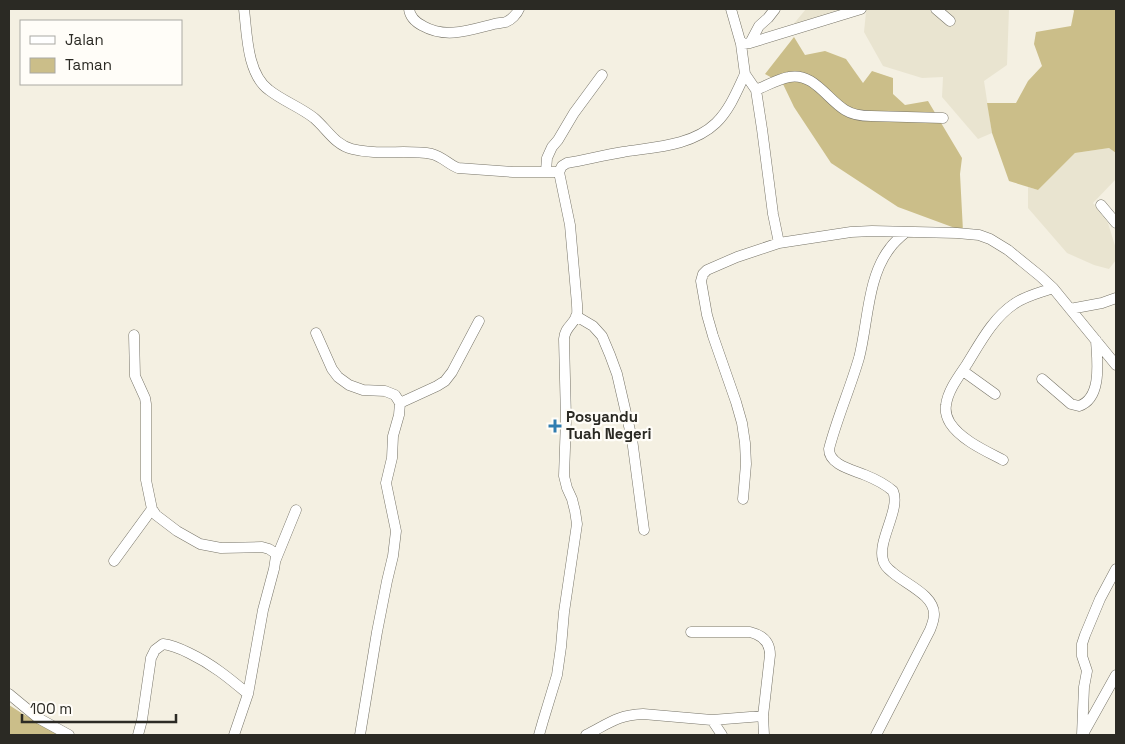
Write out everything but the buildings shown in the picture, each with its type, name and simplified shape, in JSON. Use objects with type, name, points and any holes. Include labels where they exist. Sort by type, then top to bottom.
[{"type":"street","points":[[244,9],[249,51],[257,78],[270,91],[313,118],[338,143],[352,149],[376,152],[432,154],[441,156],[458,168],[513,172],[559,172]]},
{"type":"street","points":[[409,9],[411,16],[418,23],[434,31],[451,33],[464,32],[507,22],[519,9]]},
{"type":"street","points":[[539,735],[557,676],[577,524],[572,499],[564,476],[566,419],[564,339],[566,329],[576,316],[577,304],[570,225],[559,172],[566,163],[679,142],[705,132],[717,122],[731,104],[745,74],[745,43],[731,9]]},
{"type":"street","points":[[745,43],[775,9]]},
{"type":"street","points":[[745,43],[861,9]]},
{"type":"street","points":[[936,9],[950,21]]},
{"type":"street","points":[[745,74],[756,90],[773,214],[779,243]]},
{"type":"street","points":[[546,172],[546,158],[552,147],[574,113],[602,76]]},
{"type":"street","points":[[756,90],[787,77],[801,77],[820,88],[838,105],[853,114],[860,116],[943,118]]},
{"type":"street","points":[[1101,205],[1116,223]]},
{"type":"street","points":[[743,499],[746,464],[742,423],[713,336],[701,278],[710,268],[779,243],[851,232],[872,231],[968,233],[985,237],[1008,250],[1053,288],[1116,365]]},
{"type":"street","points":[[876,735],[930,630],[934,608],[930,600],[894,574],[886,567],[882,560],[883,547],[895,494],[876,480],[839,464],[829,454],[829,449],[859,358],[868,306],[878,271],[889,249],[906,232]]},
{"type":"street","points":[[1003,460],[963,436],[950,423],[946,414],[946,404],[956,382],[983,338],[996,321],[1013,305],[1025,298],[1053,288]]},
{"type":"street","points":[[1070,310],[1089,307],[1116,299]]},
{"type":"street","points":[[576,316],[593,326],[602,336],[617,374],[632,439],[644,530]]},
{"type":"street","points":[[400,403],[445,381],[452,372],[480,321]]},
{"type":"street","points":[[316,333],[332,369],[338,377],[349,386],[363,390],[385,391],[395,395],[400,403],[399,415],[393,436],[392,458],[386,483],[396,531],[393,556],[377,632],[360,735]]},
{"type":"street","points":[[134,335],[135,376],[146,404],[146,480],[152,508],[156,515],[177,531],[200,544],[221,548],[262,546],[273,551],[276,559]]},
{"type":"street","points":[[1042,379],[1071,404],[1079,406],[1087,402],[1092,395],[1098,371],[1096,340]]},
{"type":"street","points":[[963,371],[995,394]]},
{"type":"street","points":[[114,561],[152,508]]},
{"type":"street","points":[[234,735],[248,694],[263,610],[276,559],[296,510]]},
{"type":"street","points":[[1082,735],[1084,687],[1087,671],[1082,656],[1082,644],[1116,569]]},
{"type":"street","points":[[691,632],[750,632],[767,642],[770,655],[763,716],[764,735]]},
{"type":"street","points":[[138,735],[152,658],[155,650],[162,644],[174,646],[205,661],[248,694]]},
{"type":"street","points":[[1082,735],[1116,675]]},
{"type":"street","points":[[9,694],[38,718],[69,735]]},
{"type":"street","points":[[586,735],[622,716],[632,714],[712,720],[763,716]]},
{"type":"street","points":[[712,720],[722,735]]},
{"type":"shaded area","points":[[806,9],[1009,9],[1007,65],[984,81],[992,133],[978,139],[942,97],[943,77],[922,78],[883,66],[864,32],[866,12],[792,26]]},
{"type":"shaded area","points":[[1109,148],[1116,153],[1116,179],[1093,203],[1108,223],[1116,249],[1116,260],[1109,269],[1094,265],[1067,253],[1028,208],[1028,187],[1038,190],[1075,153]]},
{"type":"green space","points":[[1073,9],[1116,9],[1116,153],[1109,148],[1075,153],[1038,190],[1009,181],[992,133],[987,103],[1016,103],[1028,81],[1042,66],[1034,44],[1036,32],[1071,26]]},
{"type":"green space","points":[[794,37],[805,55],[825,51],[846,59],[863,83],[872,71],[893,78],[893,94],[905,105],[928,101],[962,158],[960,174],[963,231],[898,207],[831,163],[794,107],[783,84],[765,74]]},
{"type":"green space","points":[[9,705],[23,714],[60,735],[9,735]]},
{"type":"place","name":"Posyandu Tuah Negeri","points":[[555,426]]}]
